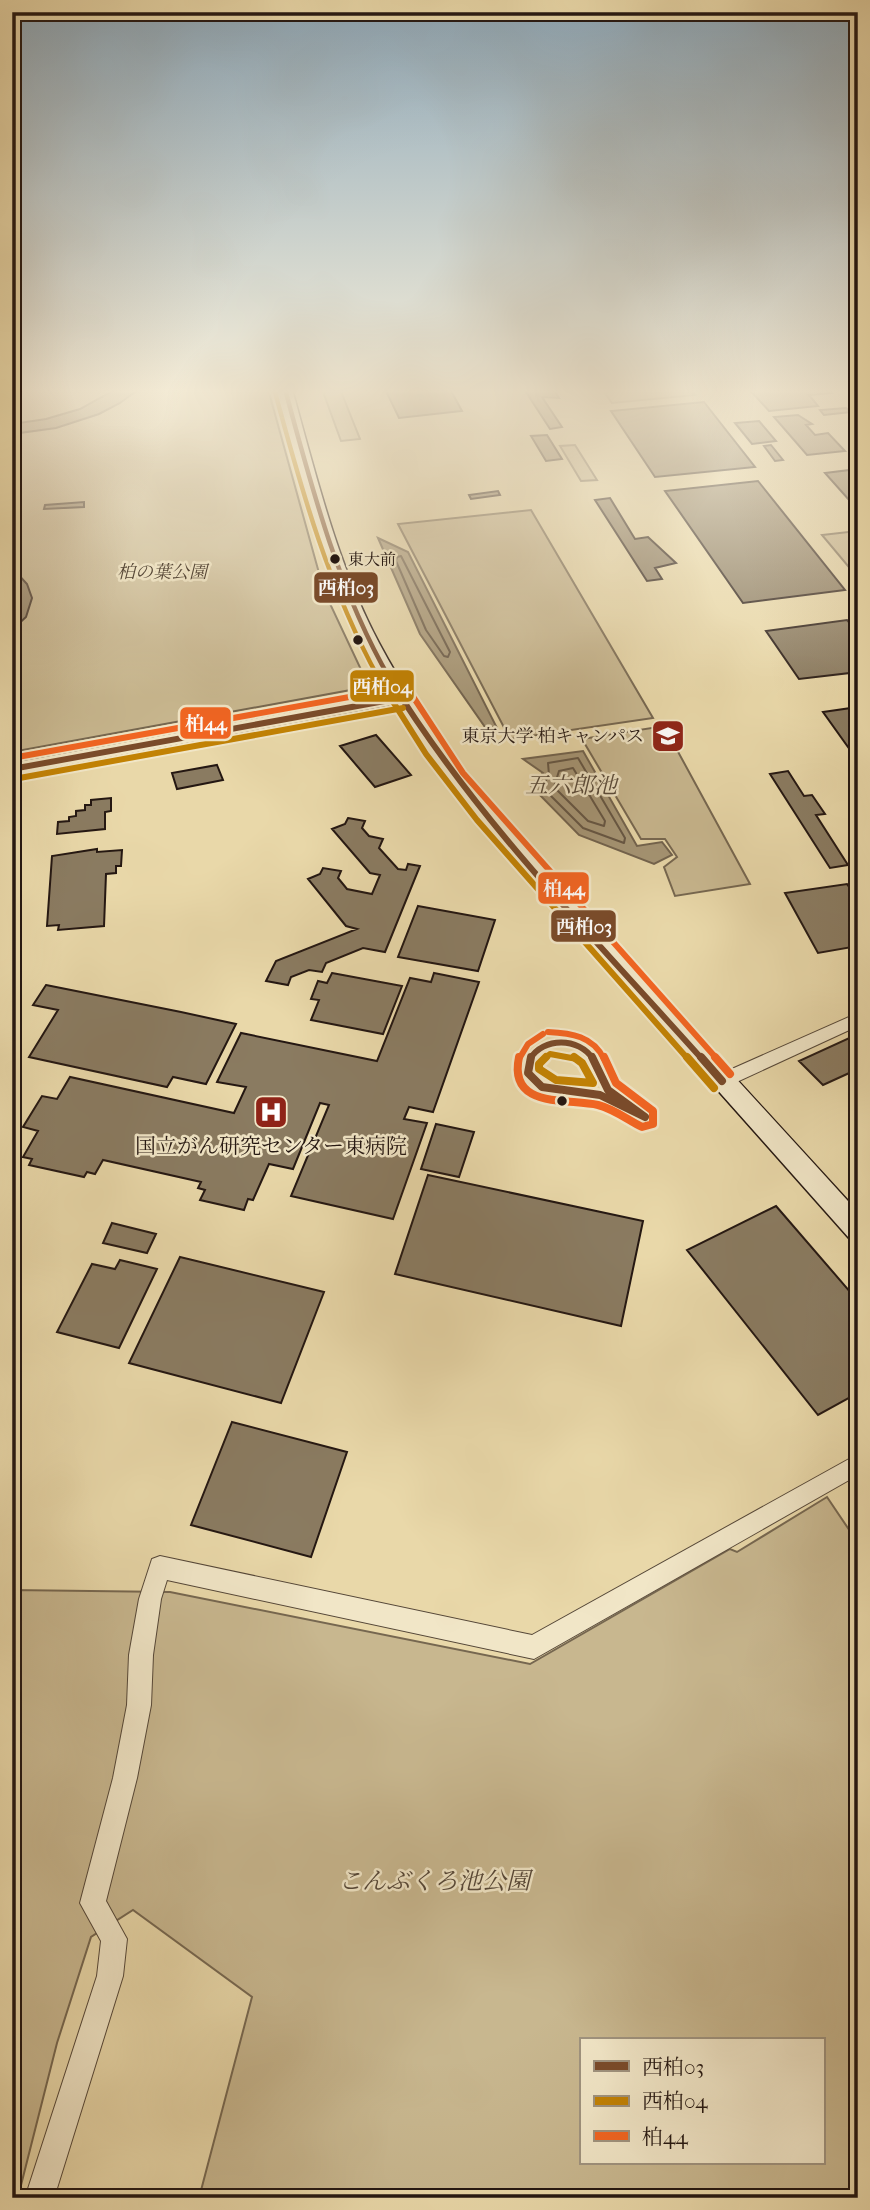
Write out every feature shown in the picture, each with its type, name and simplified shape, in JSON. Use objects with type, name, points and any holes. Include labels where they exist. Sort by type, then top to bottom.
[{"type":"street","points":[[316,492],[341,576],[362,625],[401,698],[456,779],[489,820],[858,1230]]},
{"type":"street","points":[[12,769],[401,698]]},
{"type":"street","points":[[722,1081],[858,1019]]},
{"type":"street","points":[[39,2198],[110,1976],[114,1939],[93,1903],[125,1778],[139,1705],[141,1655],[160,1567],[534,1647],[858,1464]]},
{"type":"green space","name":"柏の葉公園","points":[[12,492],[297,492],[324,591],[365,678],[356,689],[12,752]]},
{"type":"green space","points":[[531,510],[653,718],[510,739],[398,524]]},
{"type":"green space","points":[[858,532],[858,578],[822,535]]},
{"type":"green space","points":[[664,726],[750,884],[675,896],[664,867],[677,857],[665,839],[641,839],[582,739]]},
{"type":"green space","name":"こんぶくろ池公園","points":[[827,1497],[858,1543],[858,2198],[199,2198],[252,1997],[133,1910],[91,1937],[57,2043],[18,2197],[12,2198],[12,1590],[170,1592],[530,1664],[730,1549],[737,1552]]},
{"type":"water","name":"五六郎池","points":[[378,538],[408,552],[498,730],[492,737],[420,634]]},
{"type":"water","name":"五六郎池","points":[[583,751],[637,846],[662,842],[672,855],[654,864],[579,835],[531,786],[543,773],[523,759]]},
{"type":"building","points":[[499,492],[500,495],[471,499],[469,495]]},
{"type":"building","points":[[666,492],[767,492],[845,590],[743,603]]},
{"type":"building","points":[[842,492],[858,492],[858,510]]},
{"type":"building","points":[[610,498],[635,539],[648,537],[676,563],[655,568],[662,579],[647,581],[595,500]]},
{"type":"building","points":[[84,502],[84,507],[44,509],[45,505]]},
{"type":"building","points":[[16,572],[27,584],[32,598],[26,617],[12,630],[12,573]]},
{"type":"building","points":[[847,620],[858,634],[858,672],[799,679],[766,631]]},
{"type":"building","points":[[858,707],[858,761],[823,712]]},
{"type":"building","points":[[376,735],[411,775],[375,787],[340,746]]},
{"type":"building","points":[[217,765],[223,780],[177,789],[172,773]]},
{"type":"building","points":[[788,771],[804,796],[812,795],[825,814],[816,815],[848,865],[830,868],[770,774]]},
{"type":"building","points":[[111,798],[111,811],[105,812],[105,829],[57,834],[58,822],[69,821],[69,817],[76,816],[76,811],[85,810],[85,805],[91,805],[91,800]]},
{"type":"building","points":[[348,818],[365,821],[362,828],[369,836],[383,839],[379,848],[398,869],[406,870],[408,864],[420,866],[385,952],[363,948],[326,963],[322,972],[309,970],[291,977],[288,985],[266,981],[276,961],[357,929],[346,926],[308,879],[320,874],[323,868],[341,871],[338,878],[347,889],[372,894],[380,875],[370,873],[332,829],[345,824]]},
{"type":"building","points":[[97,849],[97,852],[122,850],[121,866],[116,866],[116,873],[106,874],[104,926],[58,930],[59,925],[47,926],[52,856]]},
{"type":"building","points":[[847,884],[858,900],[858,946],[818,953],[785,893]]},
{"type":"building","points":[[418,906],[495,920],[478,971],[398,957]]},
{"type":"building","points":[[332,973],[402,986],[383,1034],[311,1020],[319,1000],[311,999],[318,981],[327,983]]},
{"type":"building","points":[[434,973],[479,982],[433,1112],[409,1107],[404,1119],[427,1123],[393,1219],[291,1196],[329,1105],[320,1103],[293,1169],[269,1164],[253,1200],[248,1199],[244,1210],[200,1200],[205,1190],[198,1188],[201,1182],[103,1160],[95,1174],[87,1172],[84,1177],[29,1165],[32,1159],[23,1157],[38,1131],[23,1127],[42,1096],[57,1099],[70,1077],[234,1113],[246,1087],[217,1082],[241,1033],[377,1061],[410,978],[431,982]]},
{"type":"building","points":[[46,985],[236,1024],[206,1084],[173,1077],[167,1087],[29,1057],[58,1010],[33,1005]]},
{"type":"building","points":[[858,1034],[858,1069],[823,1085],[799,1061]]},
{"type":"building","points":[[436,1124],[474,1132],[459,1177],[421,1169]]},
{"type":"building","points":[[428,1175],[643,1221],[621,1326],[395,1274]]},
{"type":"building","points":[[776,1206],[858,1301],[858,1393],[818,1415],[687,1250]]},
{"type":"building","points":[[112,1223],[156,1234],[147,1253],[103,1243]]},
{"type":"building","points":[[180,1257],[324,1292],[281,1403],[129,1363]]},
{"type":"building","points":[[120,1260],[157,1269],[119,1348],[57,1332],[92,1264],[115,1269]]},
{"type":"building","points":[[232,1422],[347,1452],[311,1557],[191,1525]]},
{"type":"transit line","name":"西柏04","points":[[302,492],[346,617],[381,684],[426,754],[477,820],[714,1088]]},
{"type":"transit line","name":"西柏03","points":[[314,492],[342,579],[369,640],[388,676],[433,745],[509,841],[722,1081]]},
{"type":"transit line","name":"柏44","points":[[12,758],[399,688]]},
{"type":"transit line","name":"柏44","points":[[410,692],[463,773],[730,1074]]},
{"type":"transit line","name":"西柏03","points":[[12,769],[401,698]]},
{"type":"transit line","name":"西柏04","points":[[14,779],[403,708]]},
{"type":"transit line","name":"柏44","points":[[543,1034],[528,1044],[519,1056],[517,1076],[522,1087],[544,1098],[598,1105],[642,1127],[653,1124],[653,1111],[616,1083],[600,1050],[588,1040],[571,1033],[548,1032]]},
{"type":"transit line","name":"西柏03","points":[[548,1043],[569,1043],[582,1048],[591,1055],[608,1090],[645,1117],[606,1097],[550,1090],[534,1081],[528,1073],[530,1058],[548,1043]]},
{"type":"transit line","name":"西柏04","points":[[550,1054],[567,1055],[578,1060],[593,1083],[563,1082],[544,1074],[539,1069],[539,1064],[550,1054]]},
{"type":"place","name":"東大前","points":[[335,559]]},
{"type":"place","name":"東京大学 柏キャンパス","points":[[668,736]]},
{"type":"place","name":"国立がん研究センター東病院","points":[[271,1112]]}]
